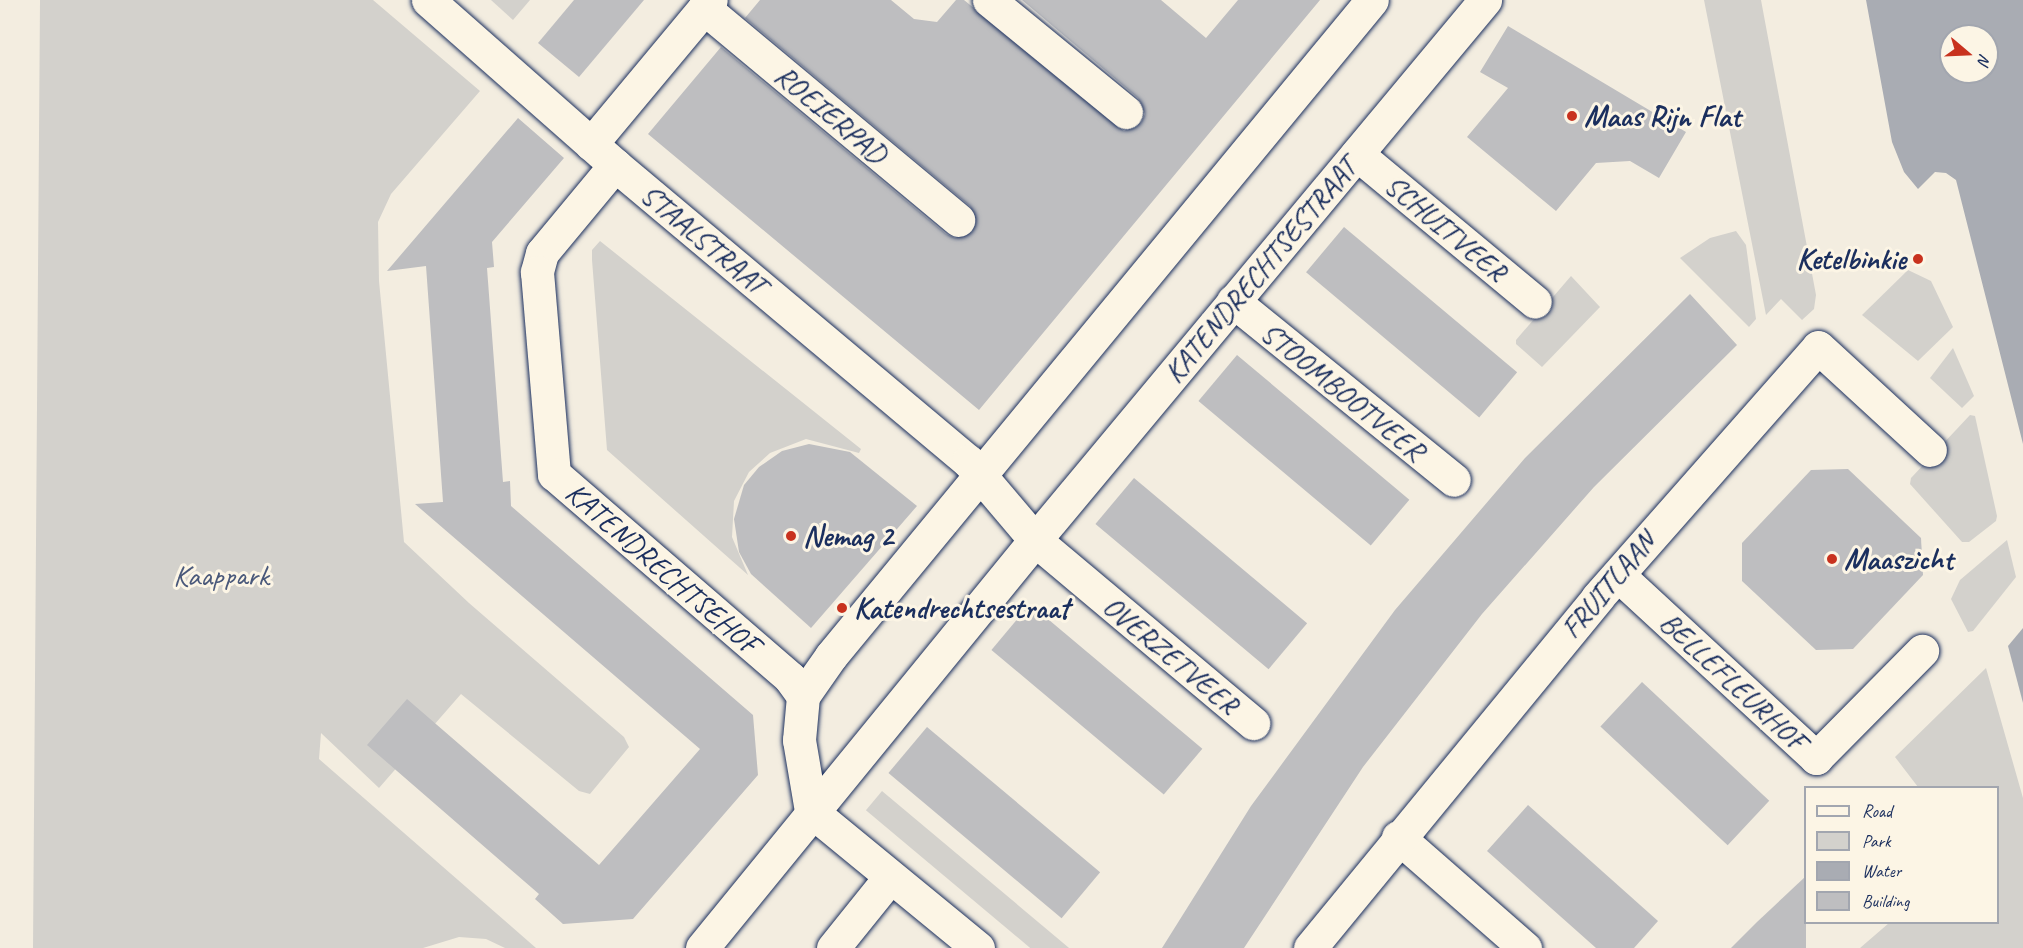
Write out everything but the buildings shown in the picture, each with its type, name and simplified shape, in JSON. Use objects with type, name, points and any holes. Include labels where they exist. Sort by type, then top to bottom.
[{"type":"street","name":"STAALSTRAAT","points":[[428,0],[615,165],[983,474]]},
{"type":"street","points":[[989,0],[1126,112]]},
{"type":"street","points":[[978,948],[811,811],[799,740],[803,696],[838,647],[1372,0]]},
{"type":"street","name":"KATENDRECHTSESTRAAT","points":[[702,948],[811,811],[1485,0]]},
{"type":"street","points":[[591,144],[708,4]]},
{"type":"street","name":"ROEIERPAD","points":[[708,4],[958,220]]},
{"type":"street","name":"SCHUITVEER","points":[[1357,154],[1535,302]]},
{"type":"street","name":"KATENDRECHTSEHOF","points":[[615,165],[542,253],[537,273],[554,474],[790,678],[803,696]]},
{"type":"street","name":"STOOMBOOTVEER","points":[[1233,302],[1454,480]]},
{"type":"street","name":"FRUITLAAN","points":[[1310,948],[1398,837],[1698,479],[1818,347],[1930,450]]},
{"type":"street","points":[[983,474],[1035,540]]},
{"type":"street","name":"OVERZETVEER","points":[[1035,540],[1253,723]]},
{"type":"street","name":"BELLEFLEURHOF","points":[[1618,575],[1816,758],[1922,651]]},
{"type":"street","points":[[799,740],[807,756],[825,764],[855,759]]},
{"type":"street","points":[[1398,837],[1526,948]]},
{"type":"street","points":[[833,948],[890,877]]},
{"type":"green space","name":"Kaappark","points":[[40,0],[373,0],[480,91],[391,194],[378,222],[379,281],[404,542],[469,603],[624,737],[629,747],[590,794],[579,791],[461,694],[379,788],[321,733],[319,759],[536,948],[505,948],[486,939],[459,937],[423,948],[33,948]]},
{"type":"green space","points":[[491,0],[530,0],[513,20]]},
{"type":"green space","points":[[1704,0],[1761,0],[1816,295],[1814,309],[1802,320],[1781,299],[1766,315]]},
{"type":"green space","points":[[1736,231],[1746,245],[1756,319],[1749,327],[1680,258],[1710,238]]},
{"type":"green space","points":[[600,241],[861,449],[859,453],[806,439],[770,453],[749,472],[734,501],[732,537],[748,575],[607,450],[592,260],[592,250]]},
{"type":"green space","points":[[1908,270],[1931,281],[1953,327],[1918,361],[1862,315]]},
{"type":"green space","points":[[1571,276],[1600,307],[1542,367],[1516,344],[1516,340]]},
{"type":"green space","points":[[1953,348],[1974,396],[1962,408],[1930,378]]},
{"type":"green space","points":[[1970,415],[1975,416],[1997,516],[1996,521],[1969,542],[1962,542],[1910,484],[1911,478]]},
{"type":"green space","points":[[2007,540],[2016,577],[1973,631],[1968,632],[1951,599],[1960,580]]},
{"type":"green space","points":[[1986,668],[2023,798],[2023,948],[1860,948],[1888,924],[1999,924],[1999,786],[1917,786],[1895,757]]},
{"type":"green space","points":[[882,791],[1069,948],[1030,948],[866,810]]},
{"type":"water","points":[[1866,0],[2023,0],[2023,444],[1956,180],[1946,173],[1935,172],[1918,189],[1904,172],[1892,142]]},
{"type":"water","points":[[2023,628],[2023,703],[2008,646]]},
{"type":"place","name":"Maas Rijn Flat","points":[[1572,116]]},
{"type":"place","name":"Ketelbinkie","points":[[1918,259]]},
{"type":"place","name":"Nemag 2","points":[[791,536]]},
{"type":"place","name":"Maaszicht","points":[[1832,559]]},
{"type":"place","name":"Katendrechtsestraat","points":[[842,608]]}]
